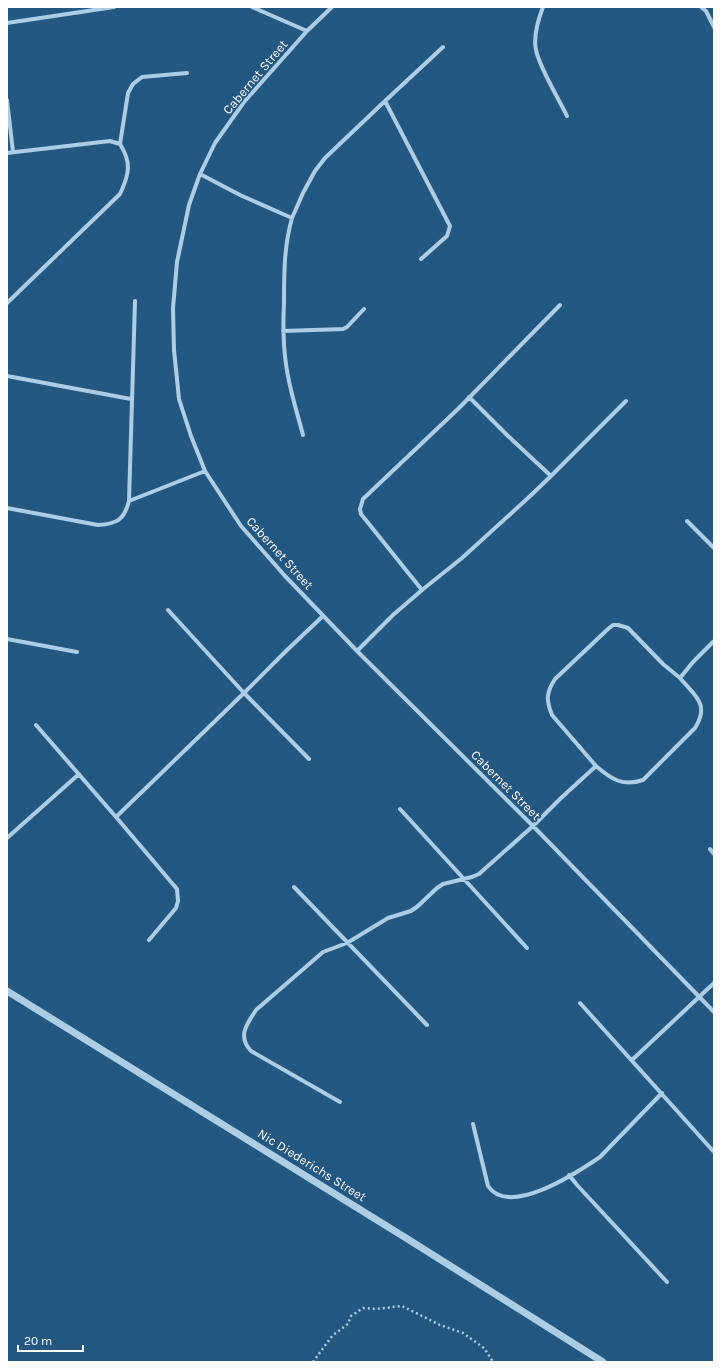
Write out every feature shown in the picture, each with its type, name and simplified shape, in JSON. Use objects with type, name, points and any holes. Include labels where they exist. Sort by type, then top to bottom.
[{"type":"street","points":[[7,23],[114,7]]},
{"type":"street","points":[[252,7],[307,31]]},
{"type":"street","name":"Cabernet Street","points":[[332,7],[307,31],[244,102],[215,143],[200,174],[189,205],[176,262],[173,308],[174,350],[179,399],[191,436],[205,471],[241,526],[285,576],[357,651],[533,826],[714,1012]]},
{"type":"street","points":[[543,7],[539,18],[536,35],[536,49],[539,61],[567,116]]},
{"type":"street","points":[[701,7],[706,9],[714,27]]},
{"type":"street","points":[[303,435],[290,385],[286,364],[283,331],[284,265],[286,246],[292,218],[303,193],[325,158],[443,46]]},
{"type":"street","points":[[120,144],[128,92],[133,84],[142,77],[187,73]]},
{"type":"street","points":[[7,100],[13,152]]},
{"type":"street","points":[[385,101],[450,226],[447,236],[421,259]]},
{"type":"street","points":[[7,153],[110,141],[120,144],[127,154],[128,167],[127,179],[120,194],[7,303]]},
{"type":"street","points":[[200,174],[240,195],[292,218]]},
{"type":"street","points":[[7,508],[98,525],[117,522],[123,517],[127,510],[129,501],[135,300]]},
{"type":"street","points":[[422,590],[361,514],[363,500],[469,397],[560,305]]},
{"type":"street","points":[[283,331],[347,327],[364,308]]},
{"type":"street","points":[[7,376],[131,399]]},
{"type":"street","points":[[469,397],[551,476]]},
{"type":"street","points":[[357,651],[393,615],[462,558],[551,476],[626,401]]},
{"type":"street","points":[[129,501],[205,471]]},
{"type":"street","points":[[687,521],[714,548]]},
{"type":"street","points":[[168,610],[244,693],[309,759]]},
{"type":"street","points":[[116,817],[323,616]]},
{"type":"street","points":[[613,625],[628,628],[663,664],[680,678],[701,704],[702,709],[700,720],[695,728],[643,780],[636,782],[627,783],[608,777],[596,766],[552,715],[548,705],[547,697],[555,680],[613,625]]},
{"type":"street","points":[[7,639],[77,652]]},
{"type":"street","points":[[680,678],[692,662],[714,641]]},
{"type":"street","points":[[36,725],[177,889],[178,901],[176,908],[149,940]]},
{"type":"street","points":[[340,1102],[251,1051],[246,1046],[244,1039],[245,1030],[256,1010],[323,952],[347,943],[388,918],[411,911],[443,884],[479,874],[533,826],[596,766]]},
{"type":"street","points":[[7,838],[79,774]]},
{"type":"street","points":[[400,809],[527,948]]},
{"type":"street","points":[[710,849],[714,854]]},
{"type":"street","points":[[294,887],[427,1025]]},
{"type":"street","points":[[632,1060],[714,983]]},
{"type":"street","name":"Nic Diederichs Street","points":[[7,991],[604,1362]]},
{"type":"street","points":[[580,1003],[714,1152]]},
{"type":"street","points":[[473,1124],[488,1186],[492,1192],[506,1197],[527,1196],[539,1192],[600,1157],[662,1093]]},
{"type":"street","points":[[569,1175],[576,1185],[667,1282]]},
{"type":"path","points":[[312,1362],[332,1336],[348,1324],[351,1316],[363,1308],[376,1309],[402,1306],[426,1319],[463,1333],[484,1348],[493,1362]]}]
